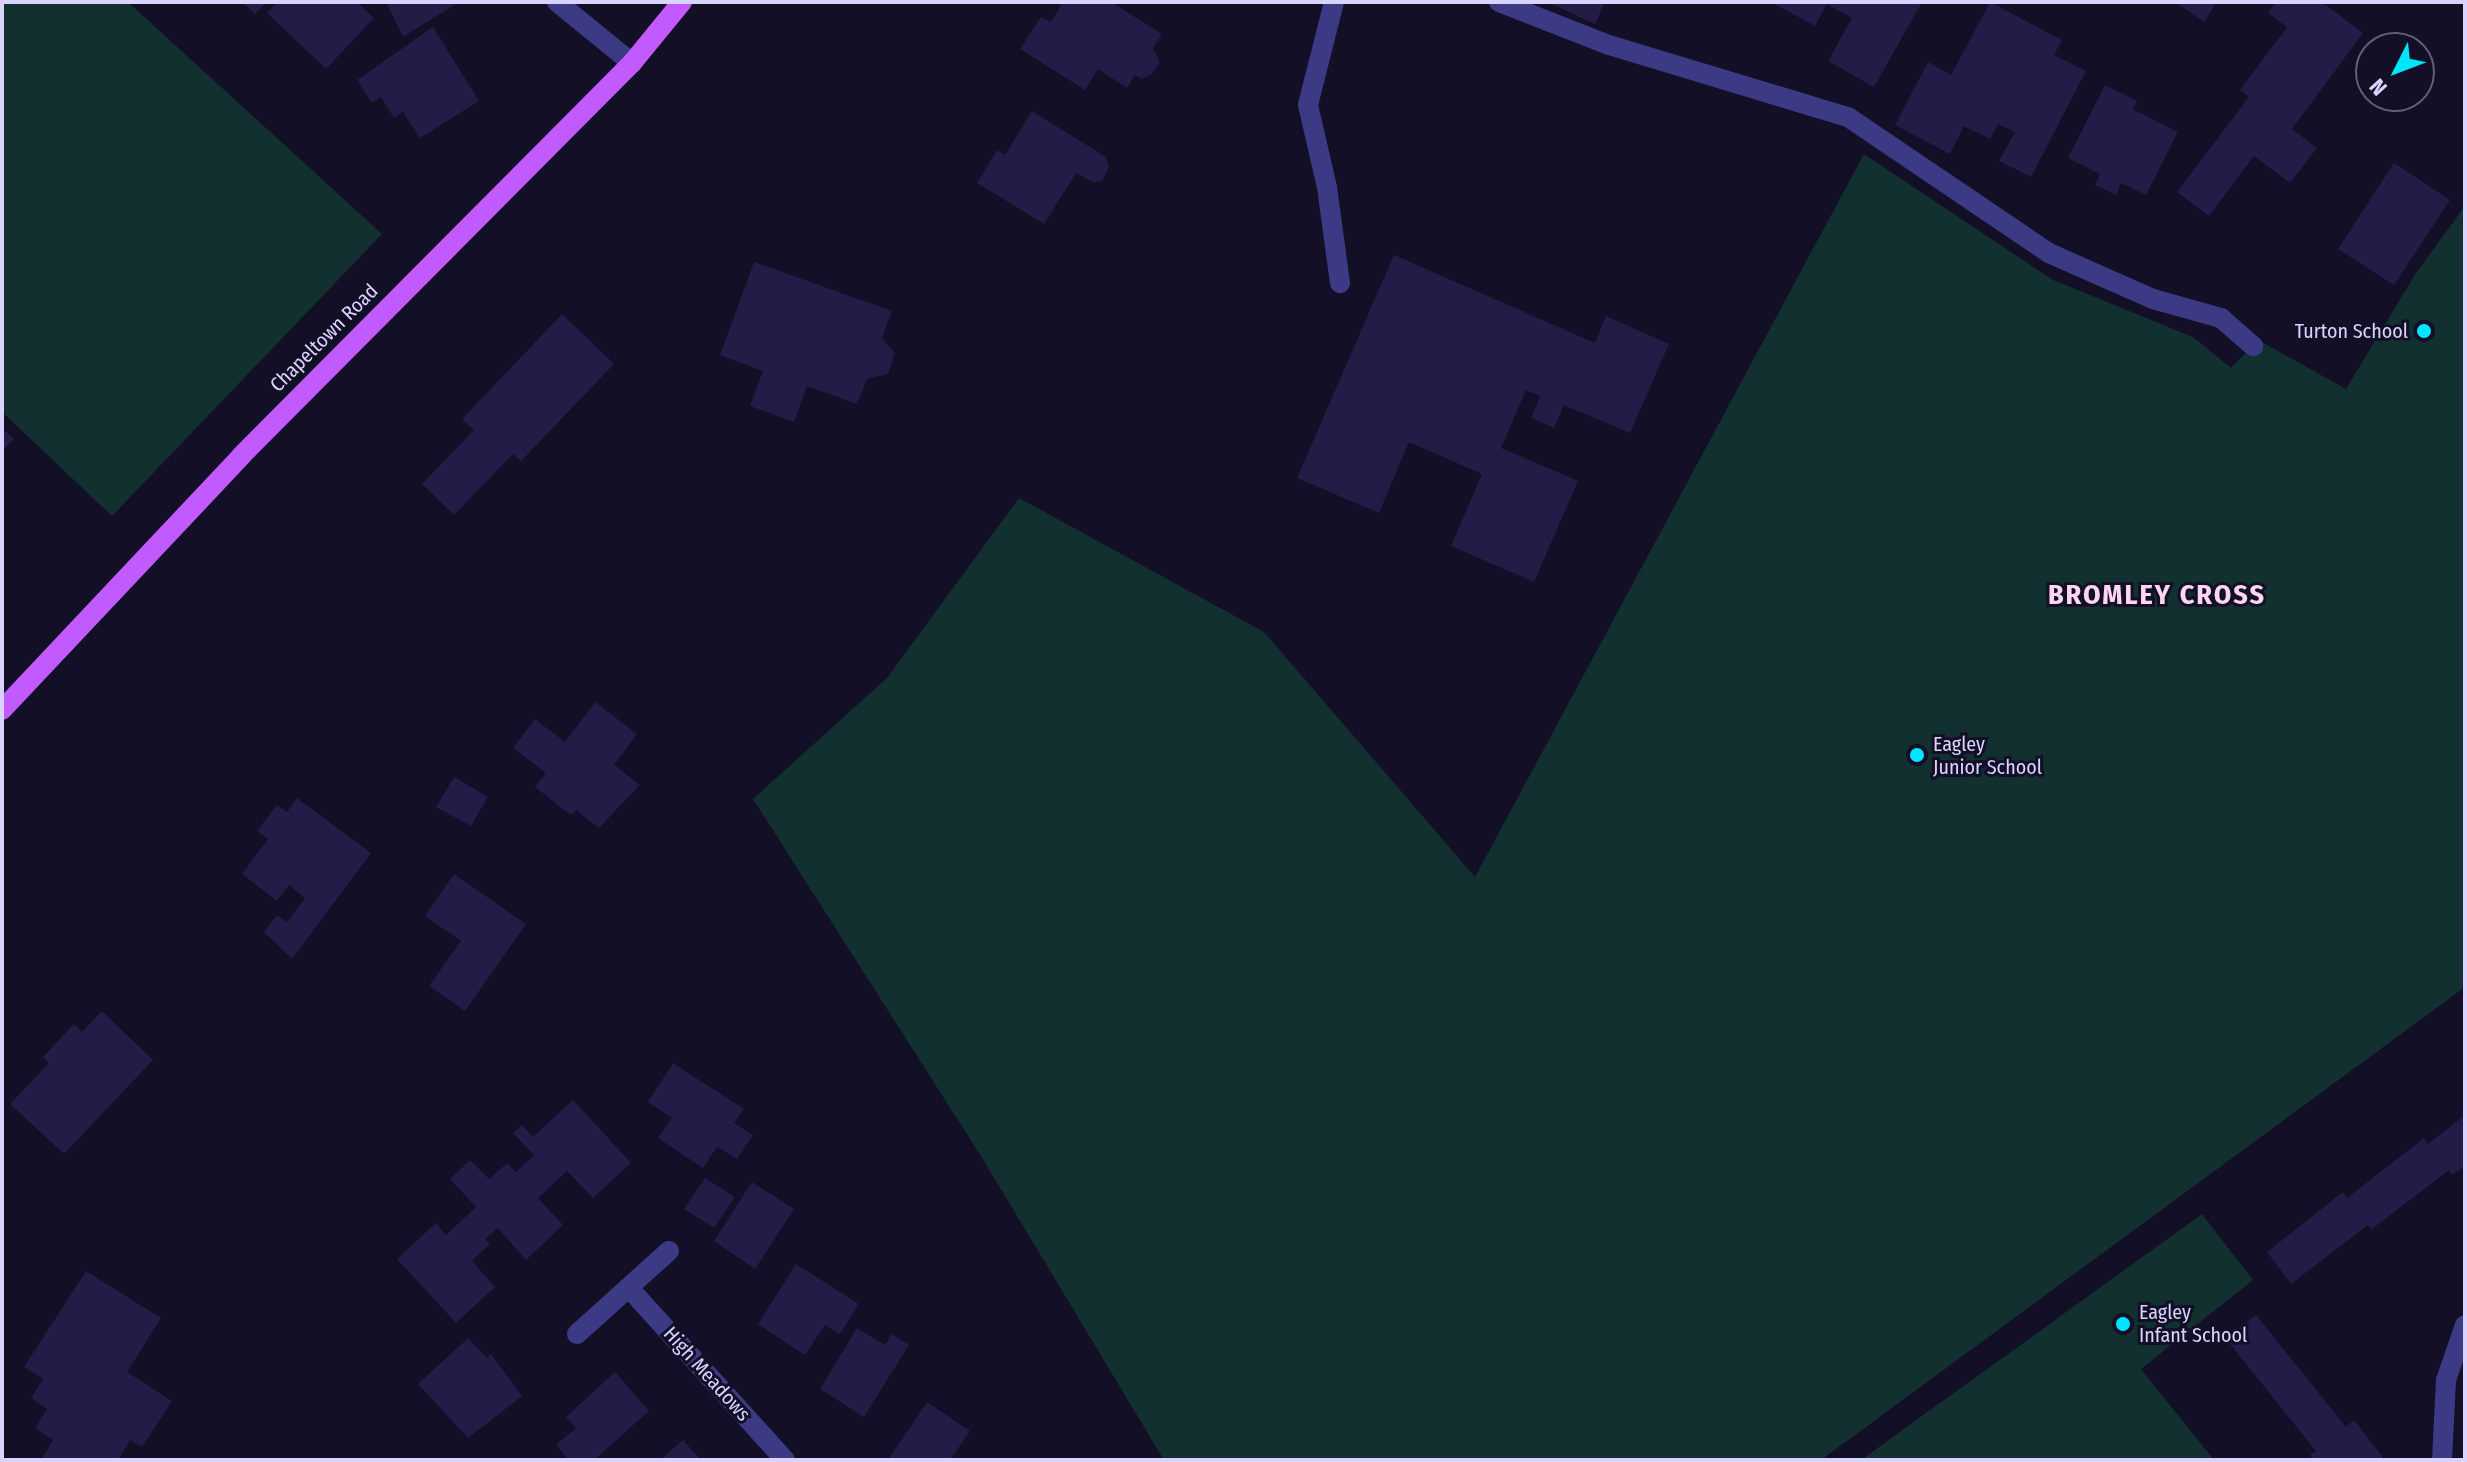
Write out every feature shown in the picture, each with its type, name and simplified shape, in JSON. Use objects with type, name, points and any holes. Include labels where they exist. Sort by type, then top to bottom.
[{"type":"main road","name":"Chapeltown Road","points":[[2,710],[241,456],[632,63],[682,2]]},
{"type":"street","points":[[557,2],[632,63]]},
{"type":"street","points":[[1334,2],[1308,105],[1327,187],[1340,283]]},
{"type":"street","points":[[1499,2],[1609,45],[1848,117],[2049,253],[2153,299],[2221,318],[2253,346]]},
{"type":"street","points":[[577,1334],[669,1251]]},
{"type":"street","name":"High Meadows","points":[[629,1288],[785,1460]]},
{"type":"street","points":[[2442,1460],[2446,1380],[2465,1325]]},
{"type":"green space","points":[[2,2],[128,2],[382,234],[112,516],[2,412]]},
{"type":"green space","points":[[1864,154],[2053,280],[2193,337],[2231,368],[2258,340],[2346,389],[2416,273],[2465,206],[2465,987],[1821,1460],[1164,1460],[979,1153],[753,799],[887,678],[1019,498],[1264,632],[1475,877]]},
{"type":"green space","name":"Eagley Infant School","points":[[2202,1214],[2253,1280],[2141,1369],[2214,1460],[1861,1460]]},
{"type":"building","points":[[242,2],[267,2],[255,14]]},
{"type":"building","points":[[277,2],[357,2],[374,18],[326,69],[267,13]]},
{"type":"building","points":[[386,2],[459,2],[403,37]]},
{"type":"building","points":[[1063,2],[1111,2],[1162,34],[1153,48],[1160,62],[1152,74],[1141,79],[1135,75],[1127,88],[1098,69],[1085,90],[1020,49],[1041,17],[1051,22]]},
{"type":"building","points":[[1547,2],[1605,2],[1595,24]]},
{"type":"building","points":[[1771,2],[1922,2],[1874,87],[1828,61],[1852,18],[1827,4],[1815,26]]},
{"type":"building","points":[[1990,2],[2062,40],[2054,55],[2086,71],[2031,177],[1999,161],[2015,132],[1998,124],[1990,139],[1964,126],[1950,154],[1895,125],[1928,62],[1951,75]]},
{"type":"building","points":[[2175,2],[2217,2],[2204,22]]},
{"type":"building","points":[[2276,2],[2322,2],[2362,32],[2355,32],[2355,44],[2292,129],[2317,148],[2290,183],[2254,156],[2209,216],[2177,192],[2249,97],[2240,90],[2287,27],[2268,13]]},
{"type":"building","points":[[433,27],[479,101],[420,138],[403,112],[394,118],[381,97],[372,103],[357,80]]},
{"type":"building","points":[[2105,85],[2137,101],[2133,109],[2178,132],[2146,195],[2121,183],[2116,195],[2095,185],[2100,174],[2068,158]]},
{"type":"building","points":[[1032,111],[1106,157],[1109,167],[1102,181],[1094,183],[1076,173],[1044,224],[977,183],[997,150],[1005,155]]},
{"type":"building","points":[[2394,163],[2450,200],[2394,285],[2338,249]]},
{"type":"building","points":[[1394,255],[1595,343],[1606,316],[1669,344],[1630,433],[1564,405],[1554,428],[1531,418],[1540,396],[1526,390],[1501,448],[1578,481],[1534,582],[1451,546],[1482,474],[1409,442],[1379,513],[1297,478]]},
{"type":"building","points":[[754,262],[892,311],[882,338],[895,353],[888,374],[867,379],[857,404],[807,386],[794,422],[750,406],[763,371],[720,355]]},
{"type":"building","points":[[562,314],[614,364],[521,461],[513,454],[454,515],[422,484],[474,430],[462,419]]},
{"type":"building","points":[[2,428],[14,439],[2,451]]},
{"type":"building","points":[[595,702],[637,734],[614,765],[640,785],[599,828],[576,810],[571,815],[535,787],[546,773],[513,748],[535,719],[565,742]]},
{"type":"building","points":[[454,777],[488,797],[471,826],[436,807]]},
{"type":"building","points":[[297,798],[371,853],[292,959],[264,932],[277,915],[287,922],[305,898],[289,885],[277,901],[242,874],[268,839],[257,831],[277,805],[287,812]]},
{"type":"building","points":[[454,874],[526,924],[465,1011],[429,986],[461,941],[425,916]]},
{"type":"building","points":[[102,1011],[153,1060],[64,1154],[10,1104],[49,1063],[43,1057],[74,1024],[82,1032]]},
{"type":"building","points":[[673,1063],[744,1109],[734,1123],[753,1135],[737,1159],[717,1147],[703,1168],[658,1138],[672,1118],[648,1102]]},
{"type":"building","points":[[573,1100],[631,1163],[593,1198],[567,1171],[538,1198],[563,1225],[526,1260],[498,1228],[485,1239],[490,1244],[472,1261],[495,1287],[456,1323],[397,1259],[436,1223],[446,1235],[476,1207],[450,1179],[470,1160],[489,1179],[507,1163],[516,1172],[534,1155],[513,1133],[522,1125],[533,1137]]},
{"type":"building","points":[[2465,1115],[2465,1166],[2452,1175],[2449,1170],[2372,1229],[2368,1225],[2291,1284],[2267,1252],[2343,1192],[2347,1198],[2424,1138],[2428,1144]]},
{"type":"building","points":[[705,1178],[735,1197],[714,1228],[684,1209]]},
{"type":"building","points":[[752,1182],[794,1209],[755,1269],[714,1241]]},
{"type":"building","points":[[796,1264],[859,1304],[840,1334],[825,1325],[805,1355],[758,1324]]},
{"type":"building","points":[[86,1271],[161,1318],[127,1372],[172,1401],[142,1447],[130,1440],[118,1460],[41,1460],[53,1440],[35,1428],[47,1409],[31,1398],[43,1379],[24,1367]]},
{"type":"building","points":[[2256,1315],[2346,1427],[2354,1420],[2385,1460],[2314,1460],[2310,1455],[2316,1451],[2226,1339]]},
{"type":"building","points":[[857,1328],[885,1345],[892,1334],[909,1345],[864,1417],[820,1389]]},
{"type":"building","points":[[468,1338],[487,1358],[491,1354],[522,1396],[468,1438],[418,1384]]},
{"type":"building","points":[[615,1372],[649,1411],[594,1460],[569,1460],[556,1445],[576,1428],[566,1417]]},
{"type":"building","points":[[927,1402],[970,1431],[950,1460],[888,1460]]},
{"type":"building","points":[[683,1440],[701,1460],[660,1460]]},
{"type":"place","name":"Turton School","points":[[2424,331]]},
{"type":"place","name":"Eagley Junior School","points":[[1917,755]]},
{"type":"place","name":"Eagley Infant School","points":[[2123,1324]]},
{"type":"district","name":"BROMLEY CROSS","points":[[2157,595]]}]
